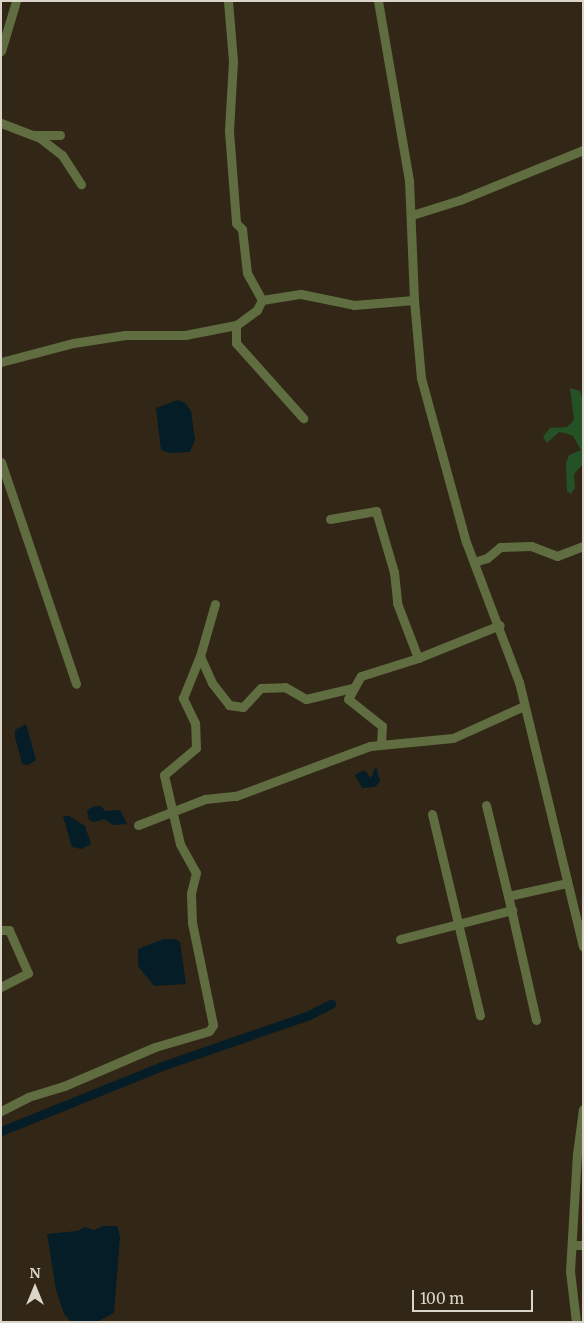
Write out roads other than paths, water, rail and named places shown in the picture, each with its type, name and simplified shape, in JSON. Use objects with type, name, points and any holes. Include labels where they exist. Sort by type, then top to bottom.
[{"type":"street","points":[[1,51],[16,1]]},
{"type":"street","points":[[228,1],[233,61],[229,131],[236,223],[242,229],[247,273],[262,300]]},
{"type":"street","points":[[378,1],[412,215],[414,300],[421,378],[474,562],[500,625],[517,674],[583,946]]},
{"type":"street","points":[[1,123],[32,136],[62,155],[81,184]]},
{"type":"street","points":[[32,136],[60,135]]},
{"type":"street","points":[[412,215],[460,200],[583,150]]},
{"type":"street","points":[[262,300],[302,294],[354,305],[414,300]]},
{"type":"street","points":[[1,362],[74,343],[125,335],[185,335],[236,325],[257,310],[262,300]]},
{"type":"street","points":[[236,325],[236,344],[303,418]]},
{"type":"street","points":[[1,462],[76,684]]},
{"type":"street","points":[[330,519],[376,511],[394,572],[397,603],[418,658]]},
{"type":"street","points":[[474,562],[487,558],[500,547],[531,546],[556,556],[583,546]]},
{"type":"street","points":[[1,1111],[28,1097],[64,1086],[155,1047],[209,1030],[212,1025],[192,923],[190,893],[196,873],[180,844],[164,775],[196,748],[195,723],[183,698],[200,656],[215,604]]},
{"type":"street","points":[[381,745],[382,726],[348,699],[352,688],[361,676],[418,658],[500,625]]},
{"type":"street","points":[[200,656],[212,683],[229,705],[242,707],[261,688],[285,687],[306,698],[352,688]]},
{"type":"street","points":[[138,825],[172,810],[205,799],[236,796],[381,745],[452,738],[524,706]]},
{"type":"street","points":[[486,805],[512,910],[536,1020]]},
{"type":"street","points":[[432,814],[480,1015]]},
{"type":"street","points":[[508,896],[567,883]]},
{"type":"street","points":[[400,939],[512,910]]},
{"type":"street","points":[[1,930],[9,930],[28,973],[1,988]]},
{"type":"street","points":[[576,1322],[570,1289],[583,1109]]},
{"type":"street","points":[[572,1246],[583,1245]]},
{"type":"water","points":[[178,400],[185,403],[191,411],[195,440],[190,452],[170,453],[161,450],[156,408]]},
{"type":"water","points":[[26,724],[36,760],[28,765],[22,764],[15,737],[15,730]]},
{"type":"water","points":[[376,766],[380,781],[375,787],[362,788],[355,775],[364,770],[371,778]]},
{"type":"water","points":[[95,806],[101,806],[105,811],[120,810],[127,824],[113,825],[104,819],[94,822],[89,820],[87,810]]},
{"type":"water","points":[[63,816],[69,816],[85,826],[91,844],[81,849],[72,847]]},
{"type":"water","points":[[164,939],[175,939],[180,942],[186,984],[154,986],[138,966],[138,949]]},
{"type":"water","points":[[103,1226],[117,1226],[120,1237],[114,1313],[99,1321],[71,1322],[64,1314],[56,1290],[47,1234],[77,1231],[85,1227],[94,1230]]},
{"type":"waterway","points":[[1,1131],[162,1066],[309,1015],[331,1004]]}]
